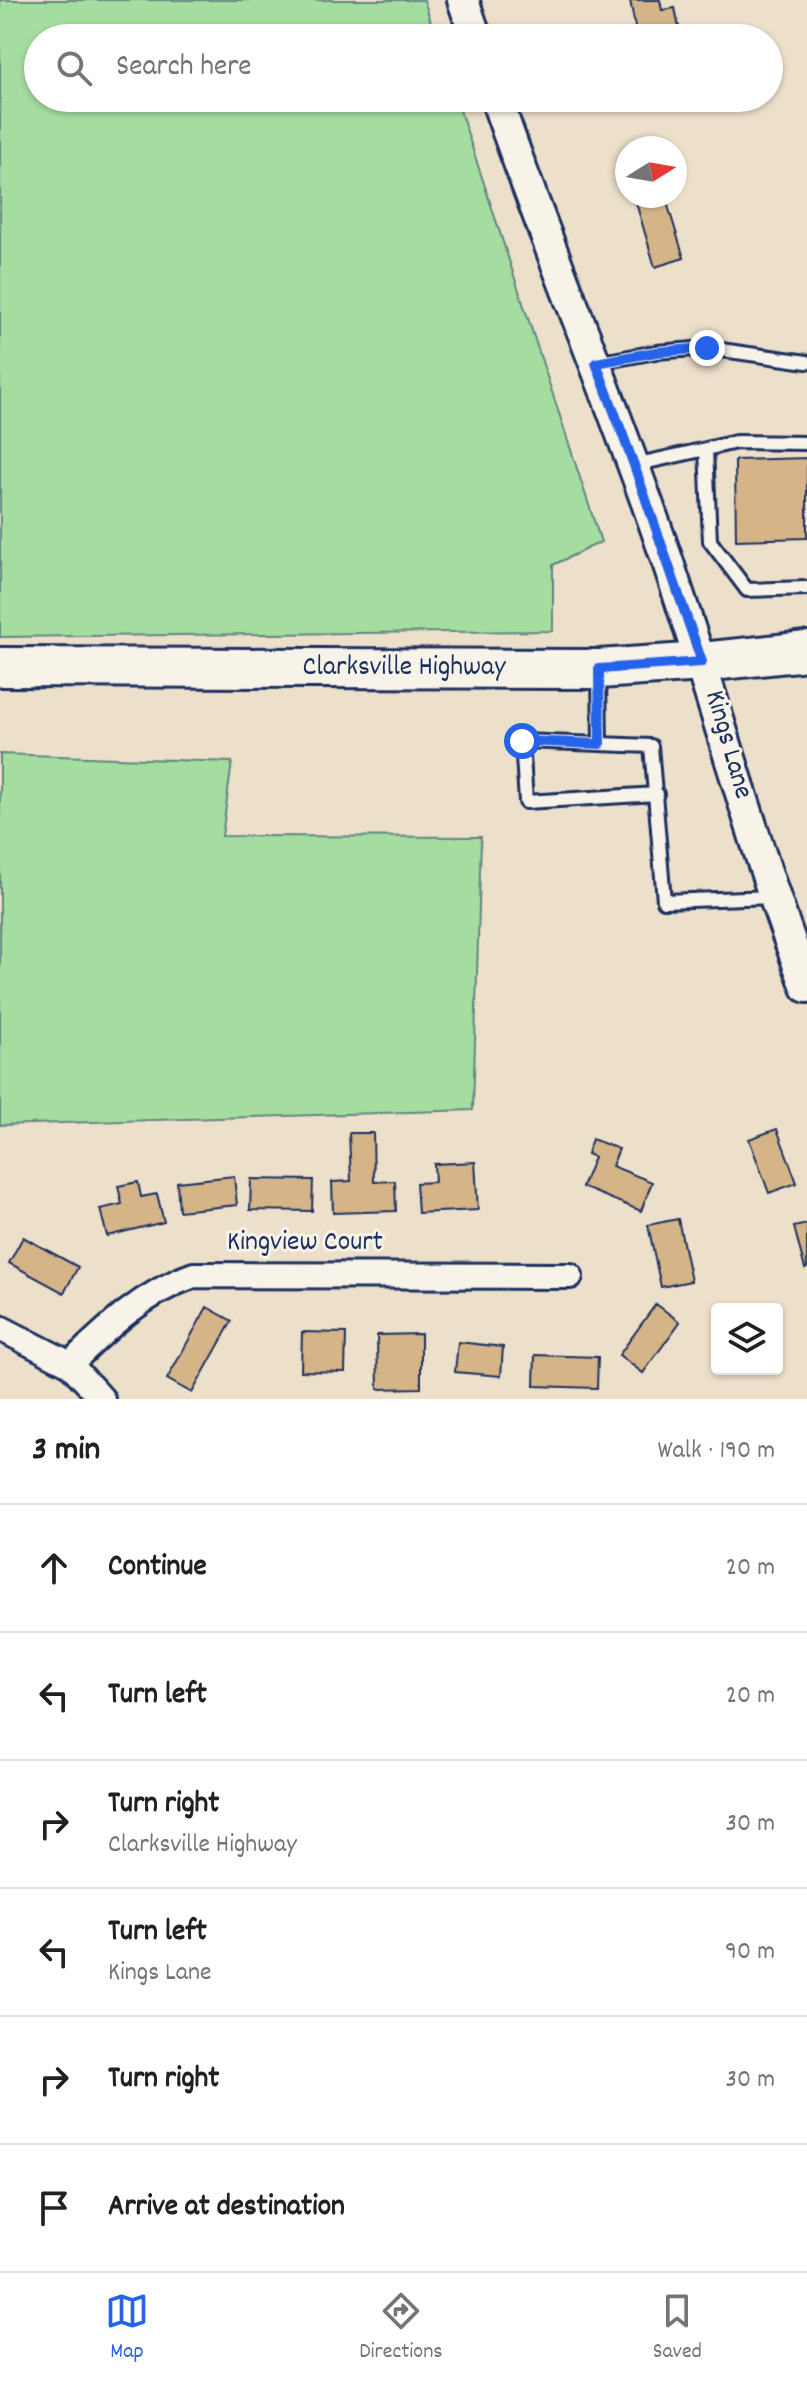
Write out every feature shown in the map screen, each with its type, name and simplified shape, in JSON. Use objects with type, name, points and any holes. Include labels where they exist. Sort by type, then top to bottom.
[{"type":"main road","name":"Clarksville Highway","points":[[0,667],[599,669],[807,651]]},
{"type":"street","points":[[463,0],[471,24]]},
{"type":"street","name":"Kings Lane","points":[[501,112],[634,465],[702,662],[772,897],[807,987]]},
{"type":"street","name":"Kingview Court","points":[[70,1364],[108,1327],[141,1301],[167,1285],[194,1275],[570,1276]]},
{"type":"street","points":[[0,1328],[70,1364],[102,1399]]},
{"type":"lane","points":[[596,363],[656,352],[707,348],[807,362]]},
{"type":"lane","points":[[634,465],[736,442],[807,443]]},
{"type":"lane","points":[[706,449],[710,541],[747,590],[807,588]]},
{"type":"lane","points":[[599,669],[600,744]]},
{"type":"lane","points":[[657,794],[526,802],[522,741],[651,746],[657,794],[664,901],[772,897]]},
{"type":"green space","points":[[0,0],[424,0],[432,24],[24,24],[24,112],[461,112],[601,542],[553,565],[553,631],[0,637]]},
{"type":"green space","points":[[0,754],[232,762],[222,836],[481,837],[473,1110],[0,1125]]},
{"type":"building","points":[[630,0],[660,0],[662,10],[675,8],[678,24],[634,24]]},
{"type":"building","points":[[638,208],[669,208],[684,258],[655,267]]},
{"type":"building","points":[[807,458],[807,538],[736,540],[735,460]]},
{"type":"building","points":[[777,1129],[797,1183],[769,1193],[749,1139]]},
{"type":"building","points":[[349,1133],[373,1133],[374,1182],[395,1181],[396,1211],[333,1213],[332,1182],[351,1181]]},
{"type":"building","points":[[592,1139],[619,1149],[612,1166],[652,1182],[641,1211],[582,1187],[594,1157],[587,1154]]},
{"type":"building","points":[[475,1162],[478,1210],[418,1213],[416,1183],[435,1182],[434,1164]]},
{"type":"building","points":[[234,1176],[237,1205],[179,1211],[177,1182]]},
{"type":"building","points":[[251,1179],[313,1180],[312,1211],[250,1210]]},
{"type":"building","points":[[138,1182],[141,1197],[157,1194],[164,1222],[107,1236],[100,1209],[122,1204],[118,1186]]},
{"type":"building","points":[[678,1219],[691,1281],[661,1287],[648,1225]]},
{"type":"building","points":[[807,1224],[807,1268],[805,1269],[794,1227]]},
{"type":"building","points":[[23,1237],[78,1267],[64,1293],[9,1263]]},
{"type":"building","points":[[656,1304],[680,1322],[643,1373],[619,1355]]},
{"type":"building","points":[[207,1307],[232,1321],[192,1393],[167,1379]]},
{"type":"building","points":[[302,1332],[346,1333],[345,1372],[301,1371]]},
{"type":"building","points":[[421,1334],[421,1388],[378,1389],[377,1335]]},
{"type":"building","points":[[458,1342],[503,1347],[501,1376],[455,1372]]},
{"type":"building","points":[[535,1355],[598,1357],[597,1388],[534,1386]]},
{"type":"route","points":[[522,741],[600,744],[599,669],[702,662],[596,363],[656,352],[707,348]]}]
